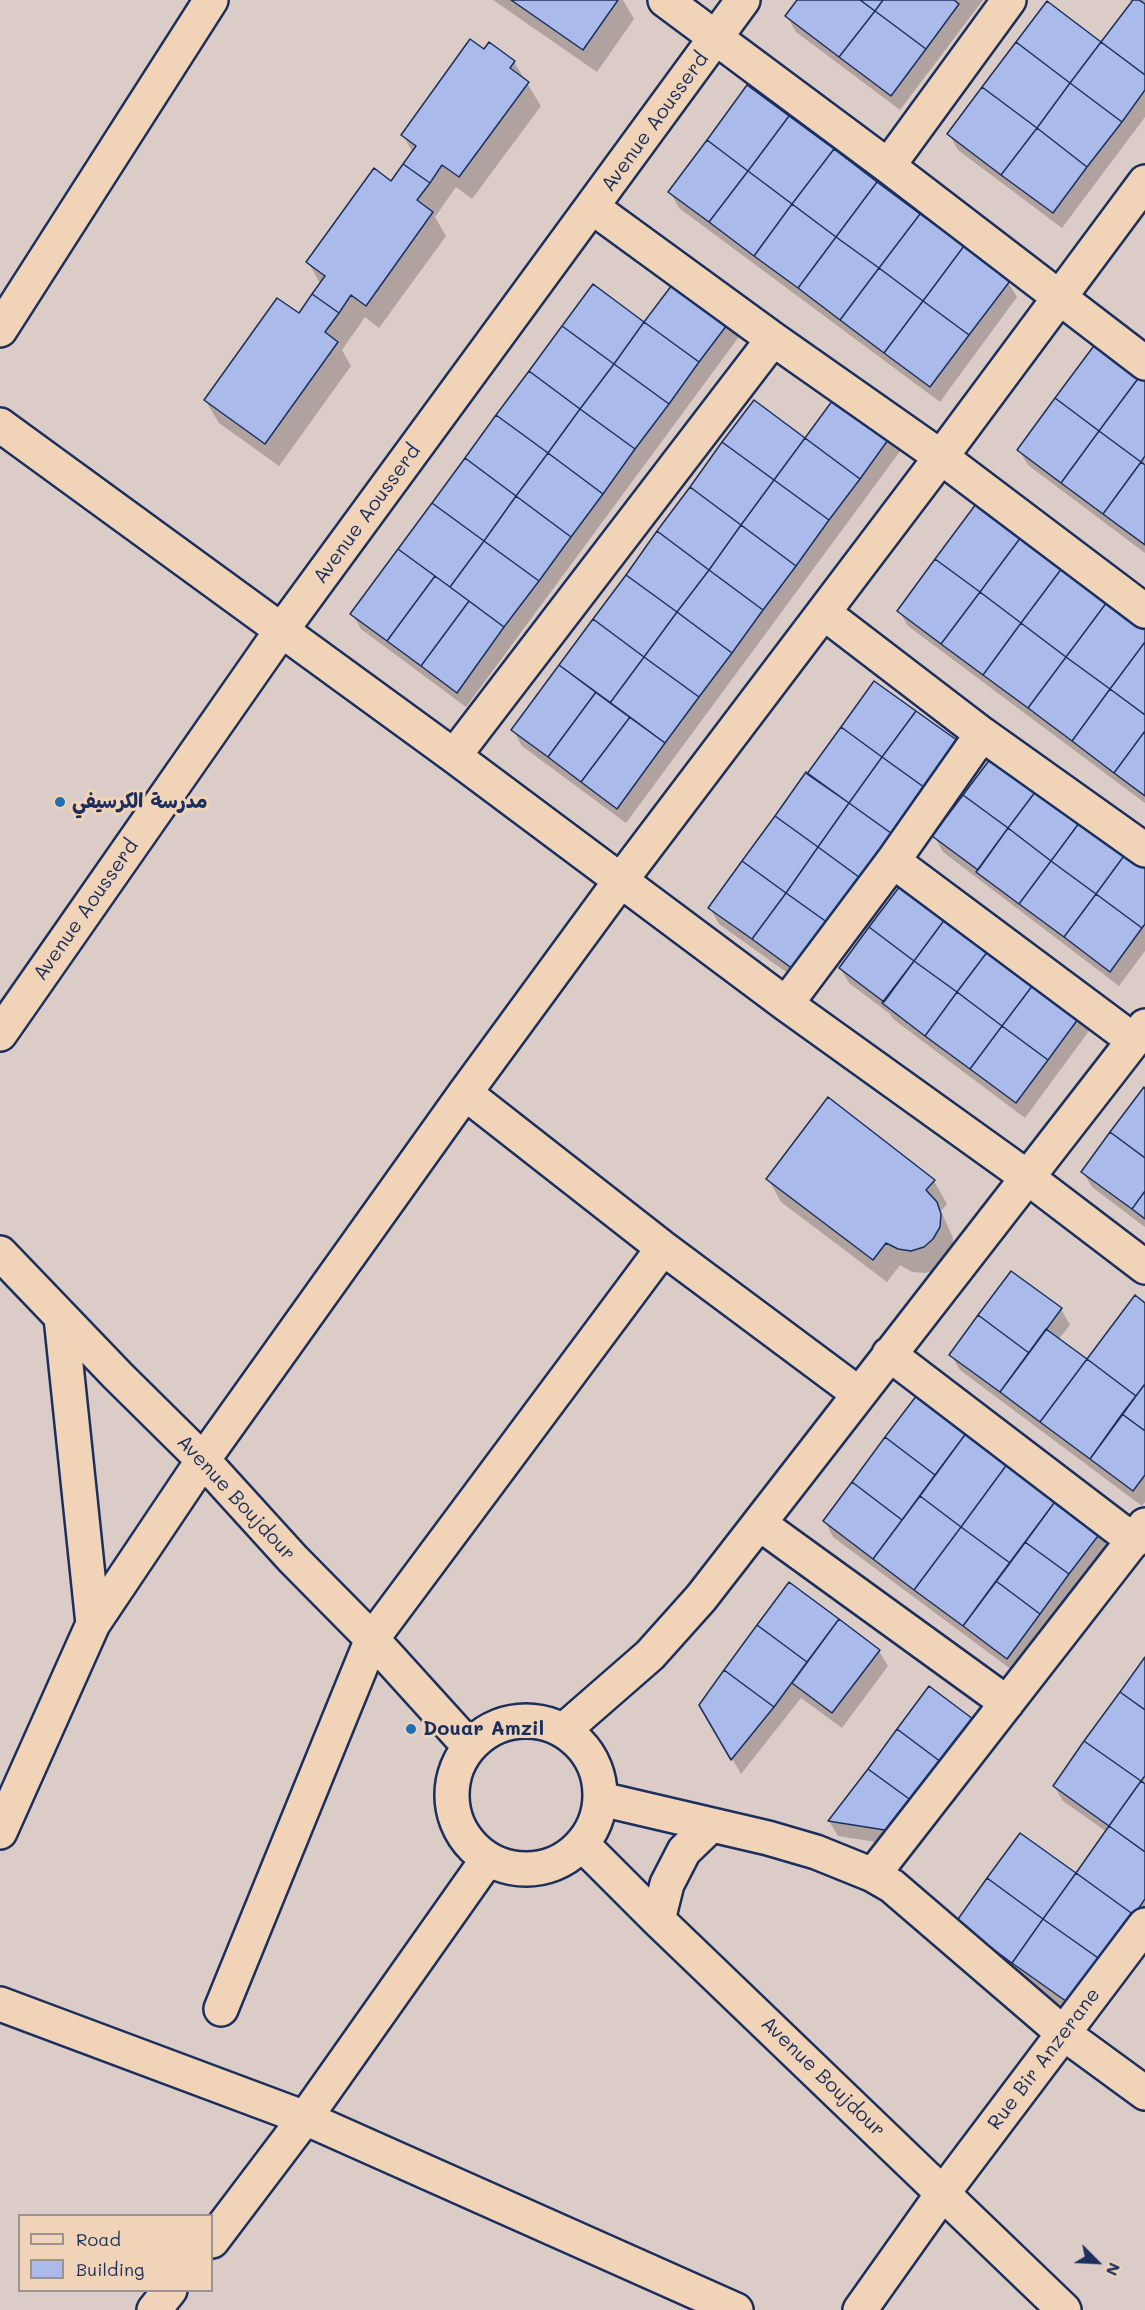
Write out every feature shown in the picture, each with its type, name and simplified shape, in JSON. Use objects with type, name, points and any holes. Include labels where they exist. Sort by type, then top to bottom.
[{"type":"street","points":[[0,330],[211,0]]},
{"type":"street","points":[[665,0],[888,166],[1145,363]]},
{"type":"street","name":"Avenue Aousserd","points":[[0,1034],[281,632],[743,0]]},
{"type":"street","points":[[888,166],[1009,0]]},
{"type":"street","points":[[0,1832],[93,1624],[203,1460],[465,1093],[621,880],[824,613],[1145,182]]},
{"type":"street","points":[[592,207],[773,339],[941,457],[1145,611]]},
{"type":"street","points":[[454,756],[773,339]]},
{"type":"street","points":[[0,425],[454,756],[786,1004],[1027,1177],[1145,1267]]},
{"type":"street","points":[[824,613],[982,734],[1145,850]]},
{"type":"street","points":[[786,1004],[893,861],[982,734]]},
{"type":"street","points":[[564,1730],[650,1655],[702,1598],[1139,1033],[893,861]]},
{"type":"street","points":[[465,1093],[663,1248],[859,1394]]},
{"type":"street","points":[[221,2009],[372,1639],[663,1248]]},
{"type":"street","name":"Avenue Boujdour","points":[[0,1253],[203,1460],[470,1746]]},
{"type":"street","points":[[61,1317],[93,1624]]},
{"type":"street","points":[[873,1875],[1139,1533],[889,1354]]},
{"type":"street","points":[[760,1524],[1007,1702]]},
{"type":"street","points":[[524,1720],[545,1722],[564,1730],[585,1748],[597,1772],[601,1799],[595,1823],[582,1844],[562,1860],[538,1869],[512,1869],[487,1860],[468,1843],[455,1820],[451,1794],[456,1768],[470,1746],[485,1732],[504,1723],[524,1720]]},
{"type":"street","points":[[601,1799],[777,1841],[816,1852],[873,1875],[892,1886],[1064,2033],[1145,2093]]},
{"type":"street","points":[[658,1920],[667,1884],[684,1851],[711,1826]]},
{"type":"street","name":"Avenue Boujdour","points":[[582,1844],[658,1920],[1064,2310]]},
{"type":"street","points":[[213,2240],[304,2118],[487,1860]]},
{"type":"street","name":"Rue Bir Anzerane","points":[[860,2310],[943,2193],[1145,1925]]},
{"type":"street","points":[[0,2004],[304,2118],[736,2310]]},
{"type":"street","points":[[154,2310],[168,2292]]},
{"type":"building","points":[[511,0],[618,0],[583,50]]},
{"type":"building","points":[[797,0],[860,0],[875,11],[839,57],[785,16]]},
{"type":"building","points":[[860,0],[883,0],[875,11]]},
{"type":"building","points":[[883,0],[954,0],[959,4],[926,49],[875,11]]},
{"type":"building","points":[[1133,0],[1139,0],[1145,4],[1145,75],[1101,42]]},
{"type":"building","points":[[1047,1],[1101,42],[1070,83],[1016,42]]},
{"type":"building","points":[[875,11],[926,49],[891,96],[839,57]]},
{"type":"building","points":[[470,39],[484,49],[489,42],[515,61],[510,68],[529,82],[459,177],[442,165],[430,183],[403,164],[416,146],[401,135]]},
{"type":"building","points":[[1016,42],[1070,83],[1037,128],[982,87]]},
{"type":"building","points":[[1101,42],[1145,75],[1145,90],[1122,122],[1070,83]]},
{"type":"building","points":[[1070,83],[1122,122],[1087,167],[1037,128]]},
{"type":"building","points":[[747,85],[789,116],[748,171],[707,140]]},
{"type":"building","points":[[982,87],[1037,128],[1001,175],[947,134]]},
{"type":"building","points":[[789,116],[834,149],[792,204],[748,171]]},
{"type":"building","points":[[1037,128],[1087,167],[1053,213],[1001,175]]},
{"type":"building","points":[[707,140],[748,171],[709,222],[668,192]]},
{"type":"building","points":[[834,149],[877,182],[836,237],[792,204]]},
{"type":"building","points":[[403,164],[430,183],[417,200],[433,212],[366,306],[351,295],[339,313],[312,294],[325,276],[306,262],[374,168],[391,181]]},
{"type":"building","points":[[748,171],[792,204],[754,256],[709,222]]},
{"type":"building","points":[[877,182],[920,214],[879,268],[836,237]]},
{"type":"building","points":[[792,204],[836,237],[798,288],[754,256]]},
{"type":"building","points":[[920,214],[964,246],[923,301],[879,268]]},
{"type":"building","points":[[836,237],[879,268],[840,320],[798,288]]},
{"type":"building","points":[[964,246],[1010,281],[969,335],[923,301]]},
{"type":"building","points":[[879,268],[923,301],[884,353],[840,320]]},
{"type":"building","points":[[678,277],[733,317],[699,362],[644,322]]},
{"type":"building","points":[[593,284],[644,322],[614,364],[562,326]]},
{"type":"building","points":[[312,294],[339,313],[325,332],[338,342],[265,444],[204,400],[277,298],[299,313]]},
{"type":"building","points":[[923,301],[969,335],[930,387],[884,353]]},
{"type":"building","points":[[644,322],[699,362],[669,404],[614,364]]},
{"type":"building","points":[[562,326],[614,364],[580,409],[529,371]]},
{"type":"building","points":[[1096,343],[1140,376],[1099,431],[1055,398]]},
{"type":"building","points":[[614,364],[669,404],[635,449],[580,409]]},
{"type":"building","points":[[529,371],[580,409],[548,453],[496,415]]},
{"type":"building","points":[[1140,376],[1145,380],[1145,456],[1141,462],[1099,431]]},
{"type":"building","points":[[838,393],[893,433],[860,479],[805,438]]},
{"type":"building","points":[[1055,398],[1099,431],[1061,483],[1017,450]]},
{"type":"building","points":[[754,400],[805,438],[774,480],[722,442]]},
{"type":"building","points":[[580,409],[635,449],[603,494],[548,453]]},
{"type":"building","points":[[496,415],[548,453],[516,496],[465,458]]},
{"type":"building","points":[[1099,431],[1141,462],[1103,514],[1061,483]]},
{"type":"building","points":[[805,438],[860,479],[829,520],[774,480]]},
{"type":"building","points":[[722,442],[774,480],[741,525],[690,487]]},
{"type":"building","points":[[548,453],[603,494],[571,537],[516,496]]},
{"type":"building","points":[[465,458],[516,496],[484,541],[432,503]]},
{"type":"building","points":[[1141,462],[1145,465],[1145,545],[1103,514]]},
{"type":"building","points":[[774,480],[829,520],[796,566],[741,525]]},
{"type":"building","points":[[690,487],[741,525],[709,570],[657,531]]},
{"type":"building","points":[[516,496],[571,537],[539,581],[484,541]]},
{"type":"building","points":[[432,503],[484,541],[450,587],[398,549]]},
{"type":"building","points":[[976,504],[1021,537],[980,592],[935,559]]},
{"type":"building","points":[[741,525],[796,566],[763,610],[709,570]]},
{"type":"building","points":[[657,531],[709,570],[677,612],[626,575]]},
{"type":"building","points":[[1021,537],[1062,568],[1021,623],[980,592]]},
{"type":"building","points":[[484,541],[539,581],[504,627],[450,587]]},
{"type":"building","points":[[398,549],[435,576],[387,641],[350,614]]},
{"type":"building","points":[[935,559],[980,592],[941,644],[897,611]]},
{"type":"building","points":[[1062,568],[1107,602],[1066,657],[1021,623]]},
{"type":"building","points":[[709,570],[763,610],[732,653],[677,612]]},
{"type":"building","points":[[626,575],[677,612],[644,657],[593,619]]},
{"type":"building","points":[[435,576],[469,601],[421,666],[387,641]]},
{"type":"building","points":[[980,592],[1021,623],[983,675],[941,644]]},
{"type":"building","points":[[469,601],[504,627],[457,693],[421,666]]},
{"type":"building","points":[[1107,602],[1145,630],[1145,642],[1110,689],[1066,657]]},
{"type":"building","points":[[677,612],[732,653],[699,697],[644,657]]},
{"type":"building","points":[[593,619],[644,657],[610,703],[559,665]]},
{"type":"building","points":[[1021,623],[1066,657],[1028,708],[983,675]]},
{"type":"building","points":[[1145,642],[1145,715],[1110,689]]},
{"type":"building","points":[[644,657],[699,697],[665,743],[610,703]]},
{"type":"building","points":[[1066,657],[1110,689],[1072,741],[1028,708]]},
{"type":"building","points":[[559,665],[596,692],[548,757],[511,730]]},
{"type":"building","points":[[874,681],[916,711],[882,757],[841,727]]},
{"type":"building","points":[[1110,689],[1145,715],[1145,731],[1114,773],[1072,741]]},
{"type":"building","points":[[596,692],[630,717],[581,782],[548,757]]},
{"type":"building","points":[[916,711],[961,743],[928,790],[882,757]]},
{"type":"building","points":[[630,717],[665,743],[617,809],[581,782]]},
{"type":"building","points":[[841,727],[882,757],[849,803],[807,774]]},
{"type":"building","points":[[1145,731],[1145,796],[1114,773]]},
{"type":"building","points":[[997,750],[1042,783],[1008,828],[963,795]]},
{"type":"building","points":[[882,757],[928,790],[895,836],[849,803]]},
{"type":"building","points":[[806,772],[849,803],[818,847],[775,816]]},
{"type":"building","points":[[1042,783],[1085,815],[1051,861],[1008,828]]},
{"type":"building","points":[[963,795],[1008,828],[978,870],[932,836]]},
{"type":"building","points":[[849,803],[895,836],[863,880],[818,847]]},
{"type":"building","points":[[1085,815],[1129,849],[1096,894],[1051,861]]},
{"type":"building","points":[[775,816],[818,847],[786,893],[742,861]]},
{"type":"building","points":[[1008,828],[1051,861],[1019,904],[976,872]]},
{"type":"building","points":[[818,847],[863,880],[831,925],[786,893]]},
{"type":"building","points":[[1129,849],[1145,861],[1145,924],[1142,928],[1096,894]]},
{"type":"building","points":[[742,861],[786,893],[752,939],[708,908]]},
{"type":"building","points":[[1051,861],[1096,894],[1064,937],[1019,904]]},
{"type":"building","points":[[903,882],[948,915],[914,961],[869,927]]},
{"type":"building","points":[[786,893],[831,925],[797,972],[752,939]]},
{"type":"building","points":[[1096,894],[1142,928],[1110,972],[1064,937]]},
{"type":"building","points":[[948,915],[991,947],[957,992],[914,961]]},
{"type":"building","points":[[869,927],[914,961],[884,1002],[839,968]]},
{"type":"building","points":[[991,947],[1036,981],[1002,1026],[957,992]]},
{"type":"building","points":[[914,961],[957,992],[925,1036],[882,1003]]},
{"type":"building","points":[[1036,981],[1081,1015],[1048,1060],[1002,1026]]},
{"type":"building","points":[[957,992],[1002,1026],[970,1069],[925,1036]]},
{"type":"building","points":[[1002,1026],[1048,1060],[1016,1103],[970,1069]]},
{"type":"building","points":[[1144,1087],[1145,1089],[1145,1158],[1110,1132]]},
{"type":"building","points":[[828,1097],[935,1180],[926,1190],[937,1202],[941,1214],[940,1227],[933,1239],[924,1247],[911,1251],[898,1249],[886,1243],[873,1260],[766,1179]]},
{"type":"building","points":[[1110,1132],[1145,1158],[1145,1191],[1132,1209],[1081,1172]]},
{"type":"building","points":[[1145,1191],[1145,1219],[1132,1209]]},
{"type":"building","points":[[1011,1271],[1062,1308],[1029,1353],[978,1315]]},
{"type":"building","points":[[1135,1295],[1145,1303],[1145,1384],[1136,1396],[1087,1359]]},
{"type":"building","points":[[978,1315],[1029,1353],[1000,1392],[949,1355]]},
{"type":"building","points":[[1046,1329],[1087,1359],[1040,1422],[1000,1392]]},
{"type":"building","points":[[1087,1359],[1136,1396],[1090,1459],[1040,1422]]},
{"type":"building","points":[[1145,1384],[1145,1431],[1122,1414]]},
{"type":"building","points":[[917,1395],[967,1432],[935,1475],[885,1437]]},
{"type":"building","points":[[1122,1414],[1145,1431],[1145,1475],[1133,1491],[1090,1459]]},
{"type":"building","points":[[967,1432],[1008,1463],[961,1527],[920,1496]]},
{"type":"building","points":[[885,1437],[935,1475],[902,1520],[852,1482]]},
{"type":"building","points":[[1008,1463],[1057,1499],[1010,1563],[961,1527]]},
{"type":"building","points":[[852,1482],[902,1520],[873,1559],[823,1521]]},
{"type":"building","points":[[920,1496],[961,1527],[914,1590],[873,1559]]},
{"type":"building","points":[[1057,1499],[1101,1532],[1069,1574],[1025,1542]]},
{"type":"building","points":[[961,1527],[1010,1563],[963,1626],[914,1590]]},
{"type":"building","points":[[1025,1542],[1069,1574],[1040,1614],[996,1581]]},
{"type":"building","points":[[996,1581],[1040,1614],[1007,1659],[963,1626]]},
{"type":"building","points":[[789,1582],[839,1619],[807,1662],[757,1625]]},
{"type":"building","points":[[839,1619],[880,1650],[832,1713],[792,1683]]},
{"type":"building","points":[[757,1625],[807,1662],[774,1707],[724,1670]]},
{"type":"building","points":[[1145,1657],[1145,1710],[1120,1692]]},
{"type":"building","points":[[724,1670],[774,1707],[731,1760],[699,1705]]},
{"type":"building","points":[[929,1686],[973,1719],[941,1762],[897,1729]]},
{"type":"building","points":[[1120,1692],[1145,1710],[1145,1776],[1141,1781],[1084,1741]]},
{"type":"building","points":[[897,1729],[941,1762],[912,1801],[868,1769]]},
{"type":"building","points":[[1084,1741],[1141,1781],[1109,1826],[1053,1786]]},
{"type":"building","points":[[868,1769],[912,1801],[891,1831],[828,1821]]},
{"type":"building","points":[[1141,1781],[1145,1784],[1145,1852],[1109,1826]]},
{"type":"building","points":[[1109,1826],[1145,1852],[1145,1899],[1134,1915],[1076,1873]]},
{"type":"building","points":[[1020,1833],[1076,1873],[1043,1919],[987,1878]]},
{"type":"building","points":[[1076,1873],[1134,1915],[1101,1960],[1043,1919]]},
{"type":"building","points":[[987,1878],[1043,1919],[1012,1963],[956,1922]]},
{"type":"building","points":[[1043,1919],[1101,1960],[1070,2004],[1012,1963]]},
{"type":"place","name":"مدرسة الكرسيفي","points":[[60,802]]},
{"type":"place","name":"Douar Amzil","points":[[411,1729]]}]
